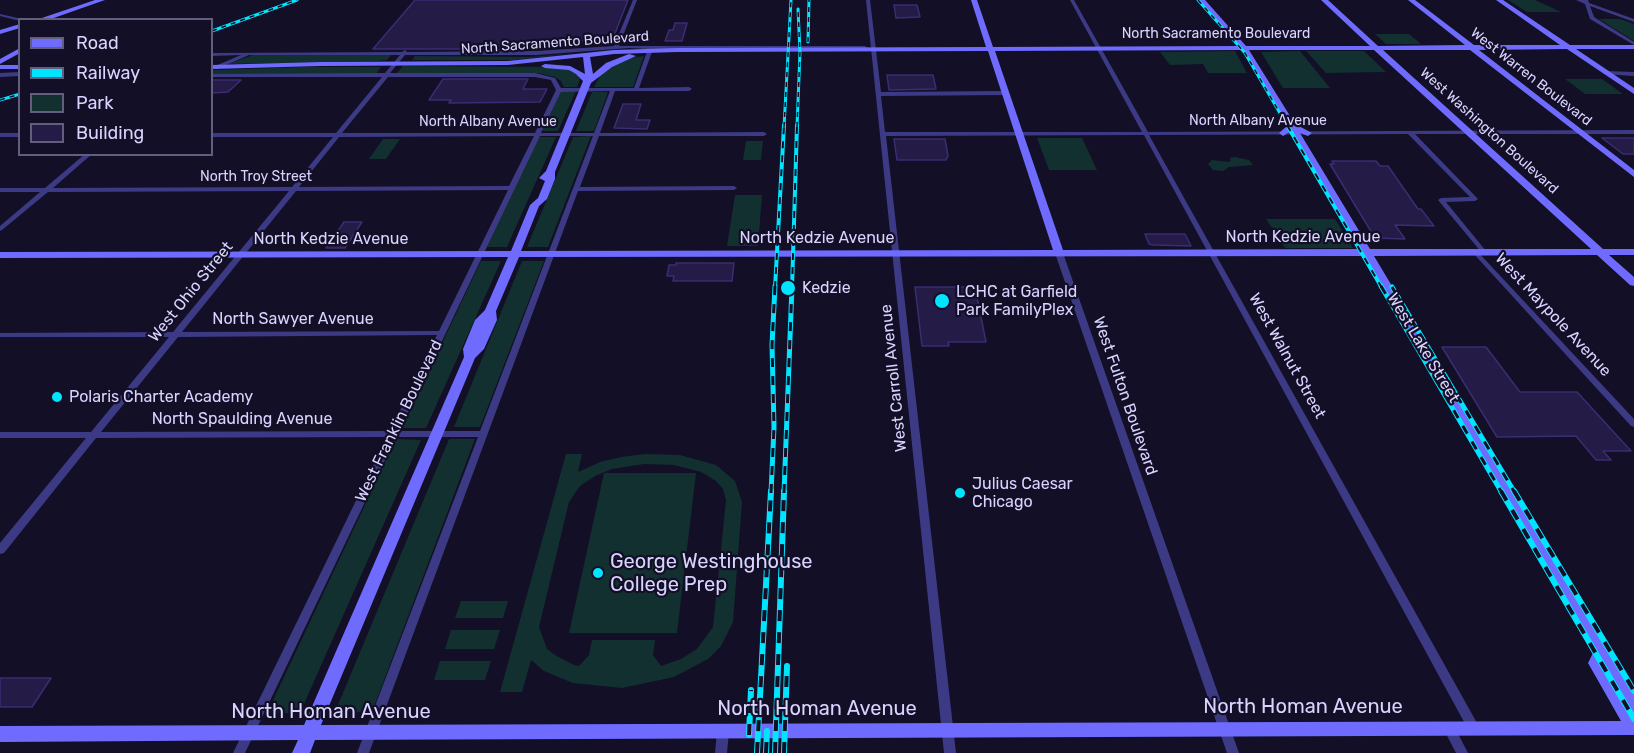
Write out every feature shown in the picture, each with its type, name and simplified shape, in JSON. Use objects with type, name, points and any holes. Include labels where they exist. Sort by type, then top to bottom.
[{"type":"street","points":[[45,18],[102,0]]},
{"type":"street","points":[[616,47],[635,0]]},
{"type":"street","name":"West Carroll Avenue","points":[[868,0],[869,48],[878,94],[950,753]]},
{"type":"street","name":"West Fulton Boulevard","points":[[974,0],[1059,253],[1233,753]]},
{"type":"street","name":"West Walnut Street","points":[[1072,0],[1473,727]]},
{"type":"street","points":[[1201,0],[1244,48]]},
{"type":"street","name":"West Washington Boulevard","points":[[1324,0],[1634,284]]},
{"type":"street","name":"West Warren Boulevard","points":[[1411,0],[1634,174]]},
{"type":"street","points":[[1499,0],[1634,92]]},
{"type":"street","points":[[1578,0],[1634,21]]},
{"type":"street","points":[[70,18],[95,1]]},
{"type":"street","points":[[1587,2],[1592,18],[1634,46]]},
{"type":"street","points":[[0,15],[18,20]]},
{"type":"street","points":[[0,32],[18,27]]},
{"type":"street","name":"North Sacramento Boulevard","points":[[213,54],[536,53],[616,47],[1472,48],[1634,46]]},
{"type":"street","points":[[587,85],[617,61],[650,48]]},
{"type":"street","points":[[636,89],[650,48]]},
{"type":"street","name":"North Sacramento Boulevard","points":[[214,67],[508,63],[650,48]]},
{"type":"street","name":"West Lake Street","points":[[1244,48],[1258,59],[1254,62],[1632,700]]},
{"type":"street","points":[[0,62],[18,52]]},
{"type":"street","name":"West Ohio Street","points":[[0,550],[405,52]]},
{"type":"street","points":[[214,67],[252,53]]},
{"type":"street","points":[[301,753],[470,357],[478,349],[491,320],[490,311],[535,205],[544,194],[550,179],[549,172],[587,85],[586,55]]},
{"type":"street","points":[[508,63],[566,67],[579,72],[587,85]]},
{"type":"street","points":[[0,67],[18,67]]},
{"type":"street","points":[[0,75],[18,74]]},
{"type":"street","points":[[1606,74],[1634,74]]},
{"type":"street","name":"North Sacramento Boulevard","points":[[213,75],[535,75],[553,79],[559,90]]},
{"type":"street","points":[[559,90],[587,85],[613,90],[689,89]]},
{"type":"street","name":"West Franklin Boulevard","points":[[239,753],[559,90]]},
{"type":"street","points":[[363,753],[613,90]]},
{"type":"street","points":[[878,94],[1006,93]]},
{"type":"street","points":[[1283,133],[1294,129],[1308,133]]},
{"type":"street","name":"West Maypole Avenue","points":[[1409,132],[1475,199],[1441,200],[1479,252],[1634,424]]},
{"type":"street","name":"North Albany Avenue","points":[[1308,133],[1634,132]]},
{"type":"street","name":"North Albany Avenue","points":[[882,134],[1283,133]]},
{"type":"street","name":"North Albany Avenue","points":[[213,135],[764,134]]},
{"type":"street","points":[[0,135],[18,135]]},
{"type":"street","points":[[0,229],[87,156]]},
{"type":"street","name":"North Troy Street","points":[[0,190],[511,188]]},
{"type":"street","points":[[576,189],[734,188]]},
{"type":"street","name":"North Kedzie Avenue","points":[[0,255],[1634,252]]},
{"type":"street","name":"North Sawyer Avenue","points":[[0,335],[441,333]]},
{"type":"street","name":"North Spaulding Avenue","points":[[0,435],[483,434]]},
{"type":"street","points":[[1602,650],[1596,663],[1631,730]]},
{"type":"street","name":"North Homan Avenue","points":[[0,734],[1473,727],[1631,730]]},
{"type":"street","points":[[1449,728],[1462,753]]},
{"type":"street","points":[[721,753],[723,731]]},
{"type":"green space","points":[[1508,0],[1535,0],[1561,12],[1527,12]]},
{"type":"green space","points":[[1599,19],[1620,19],[1634,24],[1634,41]]},
{"type":"green space","points":[[1375,34],[1409,34],[1421,44],[1386,44]]},
{"type":"green space","points":[[1235,51],[1247,73],[1208,73],[1203,64],[1170,65],[1160,52]]},
{"type":"green space","points":[[1300,51],[1330,88],[1283,88],[1261,52]]},
{"type":"green space","points":[[1306,51],[1364,51],[1386,72],[1326,73]]},
{"type":"green space","points":[[578,53],[514,60],[412,60],[415,56],[530,57]]},
{"type":"green space","points":[[253,55],[391,55],[387,60],[376,61],[228,64]]},
{"type":"green space","points":[[644,56],[633,87],[594,87],[602,72],[611,66],[630,58]]},
{"type":"green space","points":[[403,66],[557,67],[569,69],[578,74],[580,79],[577,87],[564,87],[555,77],[538,73],[397,73]]},
{"type":"green space","points":[[381,67],[376,74],[213,74],[213,70]]},
{"type":"green space","points":[[1565,79],[1602,79],[1623,94],[1585,94]]},
{"type":"green space","points":[[576,91],[558,131],[542,131],[561,92]]},
{"type":"green space","points":[[592,92],[608,92],[594,131],[576,131]]},
{"type":"green space","points":[[591,136],[548,247],[527,247],[573,137]]},
{"type":"green space","points":[[539,137],[556,137],[507,247],[487,247]]},
{"type":"green space","points":[[1037,138],[1082,138],[1097,170],[1049,170]]},
{"type":"green space","points":[[383,139],[400,139],[386,159],[369,159]]},
{"type":"green space","points":[[746,141],[763,141],[761,160],[743,160]]},
{"type":"green space","points":[[1229,158],[1249,160],[1253,165],[1229,167],[1223,171],[1213,170],[1208,164],[1212,160],[1229,162],[1231,160]]},
{"type":"green space","points":[[735,195],[762,195],[758,246],[727,246]]},
{"type":"green space","points":[[1266,219],[1335,219],[1353,248],[1285,248]]},
{"type":"green space","points":[[481,261],[501,261],[426,428],[402,428]]},
{"type":"green space","points":[[522,261],[544,261],[480,427],[454,427]]},
{"type":"green space","points":[[396,439],[421,440],[300,713],[267,713]]},
{"type":"green space","points":[[449,439],[475,439],[372,712],[335,712]]},
{"type":"green space","points":[[566,454],[582,454],[578,472],[600,462],[621,457],[645,454],[680,455],[716,465],[735,481],[742,502],[733,622],[721,646],[708,659],[674,677],[622,688],[573,683],[544,671],[531,660],[522,692],[500,692]],"holes":[[[644,464],[674,465],[701,472],[716,481],[723,489],[726,500],[713,627],[697,649],[681,659],[661,666],[653,655],[655,640],[592,640],[589,655],[579,666],[555,655],[547,649],[539,627],[569,502],[580,486],[612,469]]]},
{"type":"green space","points":[[604,473],[696,473],[677,633],[569,633]]},
{"type":"green space","points":[[461,601],[508,601],[503,618],[455,618]]},
{"type":"green space","points":[[451,630],[500,630],[494,649],[445,649]]},
{"type":"green space","points":[[440,661],[491,661],[485,680],[434,680]]},
{"type":"building","points":[[415,0],[628,0],[612,41],[549,41],[545,48],[538,49],[373,49]]},
{"type":"building","points":[[894,5],[917,5],[920,17],[896,18]]},
{"type":"building","points":[[675,23],[687,23],[682,41],[665,41],[669,30],[673,30]]},
{"type":"building","points":[[887,75],[933,75],[936,89],[889,90]]},
{"type":"building","points":[[443,79],[528,79],[523,89],[547,89],[540,102],[449,103],[451,100],[429,100]]},
{"type":"building","points":[[213,80],[241,80],[228,92],[213,93]]},
{"type":"building","points":[[623,104],[641,104],[636,120],[650,120],[647,129],[614,128]]},
{"type":"building","points":[[1602,138],[1634,138],[1634,154],[1623,154]]},
{"type":"building","points":[[894,139],[945,139],[948,156],[946,160],[897,160]]},
{"type":"building","points":[[1332,161],[1376,161],[1380,166],[1388,166],[1418,209],[1421,209],[1434,226],[1395,225],[1405,239],[1375,238],[1330,164],[1334,164]]},
{"type":"building","points":[[344,222],[362,222],[345,248],[326,248]]},
{"type":"building","points":[[1145,234],[1185,234],[1191,246],[1149,244]]},
{"type":"building","points":[[676,263],[734,263],[732,281],[673,281],[674,276],[667,276],[669,265],[676,265]]},
{"type":"building","points":[[915,287],[975,287],[986,342],[948,342],[949,346],[922,346]]},
{"type":"building","points":[[1442,347],[1486,347],[1520,392],[1577,392],[1631,451],[1603,451],[1611,460],[1596,460],[1576,436],[1497,437]]},
{"type":"building","points":[[0,678],[51,678],[32,707],[0,707]]},
{"type":"railway","points":[[213,31],[297,0]]},
{"type":"railway","points":[[784,127],[791,0]]},
{"type":"railway","points":[[808,42],[809,0]]},
{"type":"railway","points":[[1198,0],[1245,53],[1288,127]]},
{"type":"railway","points":[[797,127],[800,52],[798,9]]},
{"type":"railway","points":[[0,100],[18,95]]},
{"type":"railway","points":[[775,288],[784,125]]},
{"type":"railway","points":[[792,288],[797,125]]},
{"type":"railway","points":[[1287,125],[1382,288]]},
{"type":"railway","points":[[771,493],[774,427],[772,345],[775,286]]},
{"type":"railway","points":[[784,493],[792,286]]},
{"type":"railway","points":[[1381,286],[1502,493]]},
{"type":"railway","points":[[1392,287],[1515,493]]},
{"type":"railway","points":[[757,753],[771,491]]},
{"type":"railway","points":[[775,753],[784,491]]},
{"type":"railway","points":[[1501,491],[1634,719]]},
{"type":"railway","points":[[1514,491],[1634,691]]},
{"type":"railway","points":[[784,753],[787,666]]},
{"type":"railway","points":[[749,735],[751,690]]},
{"type":"railway","points":[[766,753],[767,731]]},
{"type":"place","name":"Kedzie","points":[[788,288]]},
{"type":"place","name":"LCHC at Garfield Park FamilyPlex","points":[[942,301]]},
{"type":"place","name":"Polaris Charter Academy","points":[[57,397]]},
{"type":"place","name":"Julius Caesar Chicago","points":[[960,493]]},
{"type":"place","name":"George Westinghouse College Prep","points":[[598,573]]}]
